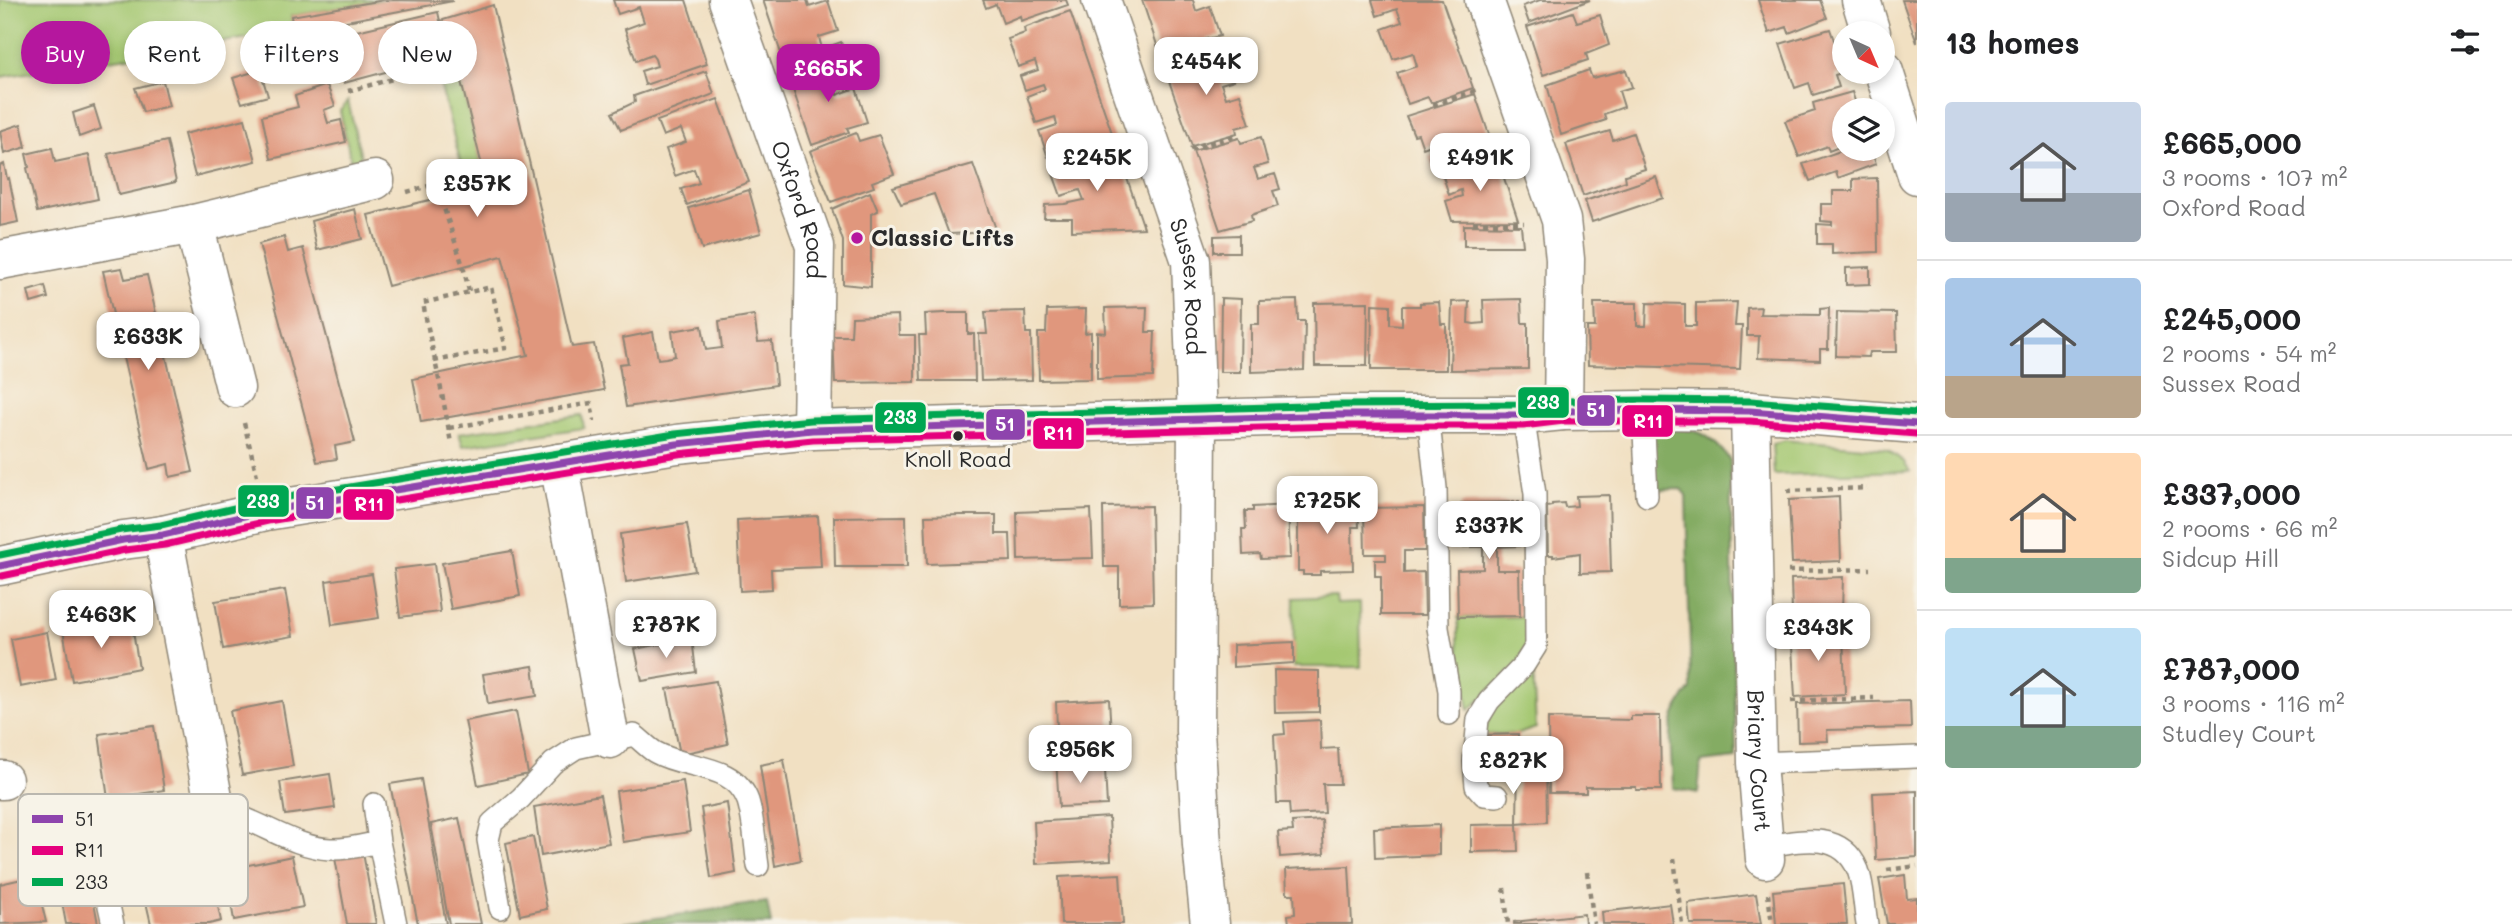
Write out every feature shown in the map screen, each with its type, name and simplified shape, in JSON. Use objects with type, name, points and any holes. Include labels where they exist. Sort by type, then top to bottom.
[{"type":"street","name":"Oxford Road","points":[[728,0],[816,246],[812,430]]},
{"type":"street","name":"Sussex Road","points":[[1101,0],[1191,261],[1197,419]]},
{"type":"street","points":[[1484,0],[1560,216],[1566,259],[1563,411]]},
{"type":"street","points":[[1861,0],[1867,21]]},
{"type":"street","points":[[1888,84],[1917,175]]},
{"type":"street","points":[[0,260],[194,224],[374,180]]},
{"type":"street","points":[[194,224],[235,388]]},
{"type":"street","points":[[0,566],[123,540],[163,535],[266,511],[677,444],[812,430],[1428,413],[1523,415],[1563,411],[1643,410],[1750,411],[1917,424]]},
{"type":"street","name":"Briary Court","points":[[1750,411],[1755,702],[1764,853]]},
{"type":"street","points":[[1197,419],[1195,731],[1210,924]]},
{"type":"street","points":[[559,463],[610,739]]},
{"type":"street","points":[[163,535],[212,794]]},
{"type":"lane","points":[[1643,410],[1647,496]]},
{"type":"lane","points":[[1428,413],[1436,488],[1438,628],[1449,691],[1450,714]]},
{"type":"lane","points":[[1497,796],[1484,795],[1476,786],[1478,719],[1489,701],[1524,665],[1536,646],[1535,494],[1523,415]]},
{"type":"lane","points":[[499,908],[488,840],[492,823],[521,798],[553,763],[576,748],[634,735],[654,752],[688,765],[720,772],[738,783],[748,801],[758,866]]},
{"type":"lane","points":[[1757,762],[1917,757]]},
{"type":"lane","points":[[374,804],[396,924]]},
{"type":"lane","points":[[248,821],[296,841],[330,849],[379,842]]},
{"type":"lane","points":[[1764,853],[1809,839],[1829,842],[1849,854],[1859,872],[1867,924]]},
{"type":"lane","points":[[109,906],[113,924]]},
{"type":"path","points":[[1126,73],[1206,49]]},
{"type":"path","points":[[1433,105],[1511,77]]},
{"type":"path","points":[[348,91],[378,83]]},
{"type":"path","points":[[1157,163],[1193,148],[1235,136]]},
{"type":"path","points":[[1454,166],[1532,138]]},
{"type":"path","points":[[469,291],[436,184],[484,173]]},
{"type":"path","points":[[1473,223],[1520,223],[1560,216]]},
{"type":"path","points":[[434,361],[506,348],[491,286],[423,303],[434,361],[449,428],[457,480]]},
{"type":"path","points":[[235,388],[266,511]]},
{"type":"path","points":[[449,428],[590,403],[599,457]]},
{"type":"path","points":[[1751,492],[1867,488]]},
{"type":"path","points":[[1753,573],[1870,569]]},
{"type":"path","points":[[1754,625],[1870,620]]},
{"type":"path","points":[[1755,702],[1874,698]]},
{"type":"path","points":[[1674,858],[1682,924]]},
{"type":"path","points":[[1587,872],[1594,924]]},
{"type":"path","points":[[1504,888],[1508,924]]},
{"type":"green space","points":[[0,0],[384,0],[291,16],[292,21],[240,21],[240,39],[226,42],[226,21],[124,21],[124,58],[110,60],[110,21],[21,21],[21,74],[0,77]]},
{"type":"green space","points":[[440,84],[462,84],[481,162],[462,168]]},
{"type":"green space","points":[[348,101],[363,166],[353,170],[340,111]]},
{"type":"green space","points":[[582,415],[584,428],[463,446],[459,433]]},
{"type":"green space","points":[[1651,427],[1677,428],[1704,435],[1730,460],[1736,758],[1701,762],[1698,793],[1673,788],[1671,748],[1672,724],[1676,712],[1691,689],[1686,495],[1681,489],[1652,490]]},
{"type":"green space","points":[[1784,440],[1887,449],[1904,462],[1910,471],[1774,475],[1772,444]]},
{"type":"green space","points":[[1336,596],[1337,604],[1360,603],[1361,667],[1293,667],[1294,598]]},
{"type":"green space","points":[[1458,617],[1526,617],[1526,648],[1516,666],[1469,710],[1458,644]]},
{"type":"green space","points":[[1533,668],[1536,728],[1518,734],[1483,735],[1492,710]]},
{"type":"green space","points":[[767,902],[771,924],[615,924]]},
{"type":"building","points":[[384,0],[453,1],[346,21],[292,21],[291,16]]},
{"type":"building","points":[[613,0],[686,0],[707,64],[645,85],[641,71],[657,66],[655,59],[652,55],[636,61],[625,29],[644,22],[639,7],[618,14]]},
{"type":"building","points":[[763,0],[807,0],[809,7],[828,1],[838,31],[819,37],[822,49],[841,42],[846,58],[789,77]]},
{"type":"building","points":[[983,0],[1066,0],[1068,5],[1021,21],[1020,16],[1003,23],[996,4],[986,8]]},
{"type":"building","points":[[1142,0],[1193,0],[1196,11],[1210,6],[1220,36],[1206,39],[1208,45],[1162,60]]},
{"type":"building","points":[[1372,0],[1442,0],[1473,88],[1431,103],[1428,97],[1408,104],[1397,73],[1417,66],[1413,53],[1393,59],[1382,29],[1402,22],[1397,9],[1377,16]]},
{"type":"building","points":[[1540,0],[1590,0],[1529,23],[1523,6]]},
{"type":"building","points":[[1758,0],[1820,0],[1827,18],[1789,33],[1787,27],[1769,33]]},
{"type":"building","points":[[1902,0],[1917,0],[1917,43]]},
{"type":"building","points":[[493,5],[572,347],[594,344],[604,390],[421,422],[413,379],[528,355],[502,256],[388,286],[368,215],[487,186],[462,84],[477,84],[477,21],[440,21]]},
{"type":"building","points":[[1070,11],[1114,139],[1068,155],[1066,150],[1048,157],[1039,131],[1057,125],[1055,117],[1036,123],[1027,96],[1045,89],[1043,84],[1025,90],[1020,76],[1038,70],[1035,61],[1018,67],[1008,39],[1025,33],[1024,28]]},
{"type":"building","points":[[438,12],[440,21],[399,21]]},
{"type":"building","points":[[1573,12],[1577,22],[1600,15],[1609,45],[1586,54],[1588,60],[1543,75],[1527,27]]},
{"type":"building","points":[[378,26],[378,74],[364,78],[364,29]]},
{"type":"building","points":[[1830,29],[1832,84],[1838,84],[1839,87],[1813,95],[1809,83],[1795,88],[1780,44]]},
{"type":"building","points":[[1209,50],[1212,57],[1225,53],[1234,80],[1221,84],[1226,98],[1240,94],[1250,124],[1236,128],[1237,133],[1192,146],[1163,64]]},
{"type":"building","points":[[848,62],[853,77],[833,84],[837,95],[856,88],[867,122],[847,128],[849,132],[812,145],[790,81]]},
{"type":"building","points":[[1589,70],[1592,78],[1626,70],[1632,87],[1619,91],[1624,107],[1604,114],[1606,120],[1561,135],[1547,85]]},
{"type":"building","points":[[706,71],[714,94],[621,130],[612,113],[635,102],[634,96]]},
{"type":"building","points":[[240,76],[240,84],[264,84],[268,96],[242,103],[233,78]]},
{"type":"building","points":[[164,84],[169,106],[143,112],[135,88]]},
{"type":"building","points":[[327,85],[335,106],[324,110],[328,123],[341,120],[346,142],[271,159],[262,116],[298,107],[295,96]]},
{"type":"building","points":[[1852,92],[1854,98],[1832,98],[1832,150],[1829,151],[1827,146],[1799,157],[1785,121],[1815,111],[1813,103]]},
{"type":"building","points":[[1475,94],[1494,149],[1434,171],[1429,157],[1447,150],[1444,140],[1423,148],[1418,134],[1414,135],[1406,116]]},
{"type":"building","points":[[718,99],[749,182],[687,205],[681,189],[699,183],[694,169],[675,176],[666,149],[686,142],[681,129],[663,136],[657,121]]},
{"type":"building","points":[[94,106],[101,129],[79,137],[73,113]]},
{"type":"building","points":[[245,119],[256,161],[195,176],[184,134]]},
{"type":"building","points":[[21,124],[26,147],[4,154],[0,131]]},
{"type":"building","points":[[1610,131],[1613,140],[1633,133],[1645,169],[1625,175],[1626,181],[1583,196],[1566,144]]},
{"type":"building","points":[[856,133],[859,141],[879,135],[894,174],[872,182],[874,187],[831,202],[810,151]]},
{"type":"building","points":[[1261,137],[1268,164],[1254,168],[1258,179],[1275,174],[1280,189],[1273,191],[1278,206],[1251,215],[1252,221],[1220,230],[1193,151],[1239,138],[1241,143]]},
{"type":"building","points":[[167,141],[176,182],[119,195],[108,154]]},
{"type":"building","points":[[1115,143],[1144,228],[1072,231],[1072,218],[1044,218],[1045,205],[1084,200],[1080,190],[1061,196],[1052,171],[1071,164],[1070,159]]},
{"type":"building","points":[[52,148],[55,162],[89,155],[98,199],[37,212],[26,154]]},
{"type":"building","points":[[1496,154],[1518,220],[1452,221],[1446,201],[1462,196],[1461,190],[1449,195],[1443,176],[1455,172],[1454,169]]},
{"type":"building","points":[[1832,154],[1832,161],[1875,161],[1876,164],[1838,178],[1836,172],[1810,181],[1803,164]]},
{"type":"building","points":[[4,164],[18,222],[0,226],[0,166]]},
{"type":"building","points":[[973,164],[997,232],[949,234],[934,194],[901,204],[893,187]]},
{"type":"building","points":[[1656,177],[1663,198],[1592,222],[1585,201]]},
{"type":"building","points":[[1877,178],[1878,252],[1832,254],[1832,244],[1817,244],[1817,224],[1832,225],[1832,222],[1821,221],[1821,204],[1833,204],[1833,191],[1853,191],[1853,179]]},
{"type":"building","points":[[749,190],[761,233],[702,249],[689,208]]},
{"type":"building","name":"Classic Lifts","points":[[870,192],[878,211],[871,214],[871,287],[843,284],[843,241],[832,209]]},
{"type":"building","points":[[355,209],[362,239],[317,250],[311,221]]},
{"type":"building","points":[[1464,225],[1521,226],[1523,246],[1464,246]]},
{"type":"building","points":[[1239,235],[1239,252],[1214,252],[1214,236]]},
{"type":"building","points":[[284,237],[288,252],[303,248],[355,442],[335,446],[337,459],[317,462],[259,244]]},
{"type":"building","points":[[1870,267],[1870,284],[1846,285],[1846,268]]},
{"type":"building","points":[[122,268],[125,279],[147,275],[193,472],[170,477],[168,464],[149,469],[103,271]]},
{"type":"building","points":[[45,286],[48,298],[31,303],[28,291]]},
{"type":"building","points":[[1221,298],[1241,299],[1240,372],[1220,372]]},
{"type":"building","points":[[1521,299],[1522,323],[1528,323],[1528,369],[1450,370],[1452,302],[1469,301],[1468,323],[1474,324],[1484,323],[1483,300]]},
{"type":"building","points":[[1297,300],[1298,321],[1305,321],[1304,370],[1251,372],[1251,324],[1259,324],[1259,301]]},
{"type":"building","points":[[1368,302],[1367,366],[1315,366],[1314,303]]},
{"type":"building","points":[[1439,302],[1441,324],[1446,324],[1446,370],[1371,370],[1372,304],[1390,305],[1390,324],[1402,325],[1402,306]]},
{"type":"building","points":[[1737,302],[1735,326],[1742,326],[1740,369],[1588,365],[1587,327],[1595,327],[1594,303],[1637,303],[1637,326],[1646,326],[1647,303],[1685,304],[1685,326],[1696,326],[1696,303]]},
{"type":"building","points":[[1147,307],[1146,332],[1155,332],[1153,377],[1097,379],[1097,332],[1106,333],[1105,308]]},
{"type":"building","points":[[1761,307],[1760,314],[1820,315],[1820,309],[1829,308],[1828,349],[1820,349],[1820,360],[1758,358],[1759,336],[1747,336],[1747,308]]},
{"type":"building","points":[[1086,309],[1085,333],[1091,332],[1091,379],[1039,380],[1038,333],[1046,333],[1047,310]]},
{"type":"building","points":[[1025,311],[1026,333],[1031,333],[1032,380],[981,381],[979,334],[987,334],[985,312]]},
{"type":"building","points":[[1837,312],[1896,313],[1897,352],[1869,352],[1868,357],[1836,356]]},
{"type":"building","points":[[968,313],[968,334],[974,334],[975,381],[921,381],[919,335],[926,335],[925,314]]},
{"type":"building","points":[[754,315],[758,342],[772,341],[776,385],[626,407],[619,364],[628,363],[623,338],[653,332],[658,359],[666,358],[675,356],[672,331],[702,326],[706,350],[722,348],[719,321]]},
{"type":"building","points":[[898,315],[899,335],[915,335],[915,382],[835,383],[833,336],[851,336],[852,317]]},
{"type":"building","points":[[1609,495],[1611,572],[1580,573],[1580,553],[1553,557],[1548,555],[1547,507],[1564,503],[1565,507],[1577,506],[1576,496]]},
{"type":"building","points":[[1839,497],[1841,561],[1792,563],[1789,500]]},
{"type":"building","points":[[1346,500],[1346,504],[1358,503],[1359,527],[1352,527],[1353,570],[1320,571],[1320,575],[1303,575],[1303,571],[1298,571],[1298,514],[1306,513],[1306,501]]},
{"type":"building","points":[[1519,502],[1519,546],[1497,547],[1497,570],[1519,570],[1520,616],[1458,617],[1457,570],[1483,569],[1483,547],[1462,547],[1461,503]]},
{"type":"building","points":[[1288,505],[1290,558],[1261,559],[1260,554],[1243,555],[1242,529],[1246,529],[1245,511],[1253,511],[1253,507]]},
{"type":"building","points":[[1151,506],[1153,603],[1119,604],[1119,567],[1104,567],[1103,507]]},
{"type":"building","points":[[1424,507],[1425,551],[1404,551],[1404,573],[1424,572],[1425,615],[1381,615],[1381,576],[1375,576],[1375,560],[1386,560],[1386,554],[1365,554],[1364,508]]},
{"type":"building","points":[[1091,509],[1093,558],[1018,560],[1017,512]]},
{"type":"building","points":[[996,515],[996,534],[1010,534],[1011,561],[927,564],[925,516]]},
{"type":"building","points":[[818,516],[821,567],[771,569],[772,589],[740,591],[737,520]]},
{"type":"building","points":[[906,516],[907,567],[835,567],[834,517]]},
{"type":"building","points":[[687,524],[695,571],[626,582],[620,534]]},
{"type":"building","points":[[512,551],[520,596],[451,609],[442,563]]},
{"type":"building","points":[[434,564],[440,612],[400,617],[394,569]]},
{"type":"building","points":[[372,574],[379,618],[332,625],[326,581]]},
{"type":"building","points":[[1843,577],[1842,611],[1792,613],[1791,579]]},
{"type":"building","points":[[285,590],[293,636],[223,649],[215,601]]},
{"type":"building","points":[[131,619],[139,668],[72,681],[63,630]]},
{"type":"building","points":[[1791,630],[1843,630],[1845,694],[1795,697]]},
{"type":"building","points":[[47,632],[56,680],[20,687],[11,639]]},
{"type":"building","points":[[692,638],[696,672],[642,681],[635,649]]},
{"type":"building","points":[[1294,642],[1294,663],[1233,667],[1233,645]]},
{"type":"building","points":[[533,666],[537,696],[488,704],[483,674]]},
{"type":"building","points":[[1274,670],[1319,671],[1319,712],[1275,713]]},
{"type":"building","points":[[716,681],[728,744],[680,754],[667,689]]},
{"type":"building","points":[[1109,699],[1112,751],[1058,753],[1056,702]]},
{"type":"building","points":[[282,701],[293,766],[242,775],[230,711]]},
{"type":"building","points":[[1910,701],[1911,728],[1827,730],[1828,741],[1798,742],[1797,704]]},
{"type":"building","points":[[516,711],[528,774],[478,785],[465,721]]},
{"type":"building","points":[[1631,716],[1660,716],[1661,790],[1586,787],[1586,793],[1549,793],[1548,718],[1631,720]]},
{"type":"building","points":[[1320,720],[1321,749],[1338,748],[1340,784],[1323,784],[1325,813],[1290,815],[1289,803],[1277,803],[1274,735],[1285,734],[1284,722]]},
{"type":"building","points":[[154,726],[164,790],[139,794],[107,794],[99,734]]},
{"type":"building","points":[[1518,734],[1518,760],[1483,762],[1483,735]]},
{"type":"building","points":[[1079,758],[1080,771],[1105,770],[1107,805],[1059,807],[1056,759]]},
{"type":"building","points":[[784,760],[801,860],[775,866],[760,765]]},
{"type":"building","points":[[1518,760],[1546,760],[1547,822],[1517,824]]},
{"type":"building","points":[[330,774],[335,808],[285,815],[280,782]]},
{"type":"building","points":[[421,779],[446,924],[418,924],[390,784]]},
{"type":"building","points":[[683,781],[690,832],[623,842],[616,791]]},
{"type":"building","points":[[1917,791],[1917,857],[1876,860],[1873,793]]},
{"type":"building","points":[[600,795],[609,843],[541,856],[534,807]]},
{"type":"building","points":[[727,803],[736,873],[711,878],[701,808]]},
{"type":"building","points":[[1109,817],[1111,860],[1036,864],[1034,822]]},
{"type":"building","points":[[459,818],[481,924],[449,924],[431,824]]},
{"type":"building","points":[[1322,820],[1324,854],[1280,857],[1278,832],[1293,831],[1292,822]]},
{"type":"building","points":[[1517,824],[1518,851],[1471,852],[1471,825]]},
{"type":"building","points":[[1439,825],[1439,855],[1375,858],[1374,828]]},
{"type":"building","points":[[533,837],[547,909],[520,915],[506,843]]},
{"type":"building","points":[[363,853],[376,924],[347,924],[335,858]]},
{"type":"building","points":[[292,856],[303,907],[234,920],[231,906],[248,906],[248,865]]},
{"type":"building","points":[[1349,866],[1352,924],[1289,924],[1288,915],[1295,914],[1294,894],[1287,894],[1286,869]]},
{"type":"building","points":[[1120,874],[1123,924],[1061,924],[1059,877]]},
{"type":"building","points":[[1905,875],[1907,899],[1917,898],[1917,924],[1887,924],[1879,879]]},
{"type":"building","points":[[18,880],[18,906],[42,906],[46,922],[0,924],[0,884]]},
{"type":"building","points":[[1843,884],[1847,924],[1776,924],[1773,891]]},
{"type":"building","points":[[1756,894],[1761,924],[1690,924],[1688,903]]},
{"type":"building","points":[[1670,904],[1673,924],[1603,924],[1602,912]]},
{"type":"building","points":[[63,906],[95,906],[98,924],[66,924]]},
{"type":"building","points":[[147,906],[218,906],[221,921],[209,924],[151,924]]},
{"type":"building","points":[[1584,914],[1585,924],[1514,924],[1514,922]]},
{"type":"transit line","name":"233","points":[[0,555],[121,530],[161,525],[264,501],[675,434],[811,420],[1339,405],[1643,400],[1751,401],[1917,413]]},
{"type":"transit line","name":"51","points":[[0,566],[123,540],[163,535],[266,511],[677,444],[812,430],[1339,415],[1523,415],[1563,411],[1643,410],[1750,411],[1917,424]]},
{"type":"transit line","name":"R11","points":[[2,576],[125,550],[165,545],[268,521],[678,454],[813,440],[1339,426],[1523,426],[1564,421],[1750,421],[1916,434]]},
{"type":"place","name":"Classic Lifts","points":[[857,238]]},
{"type":"place","name":"Knoll Road","points":[[958,436]]}]
